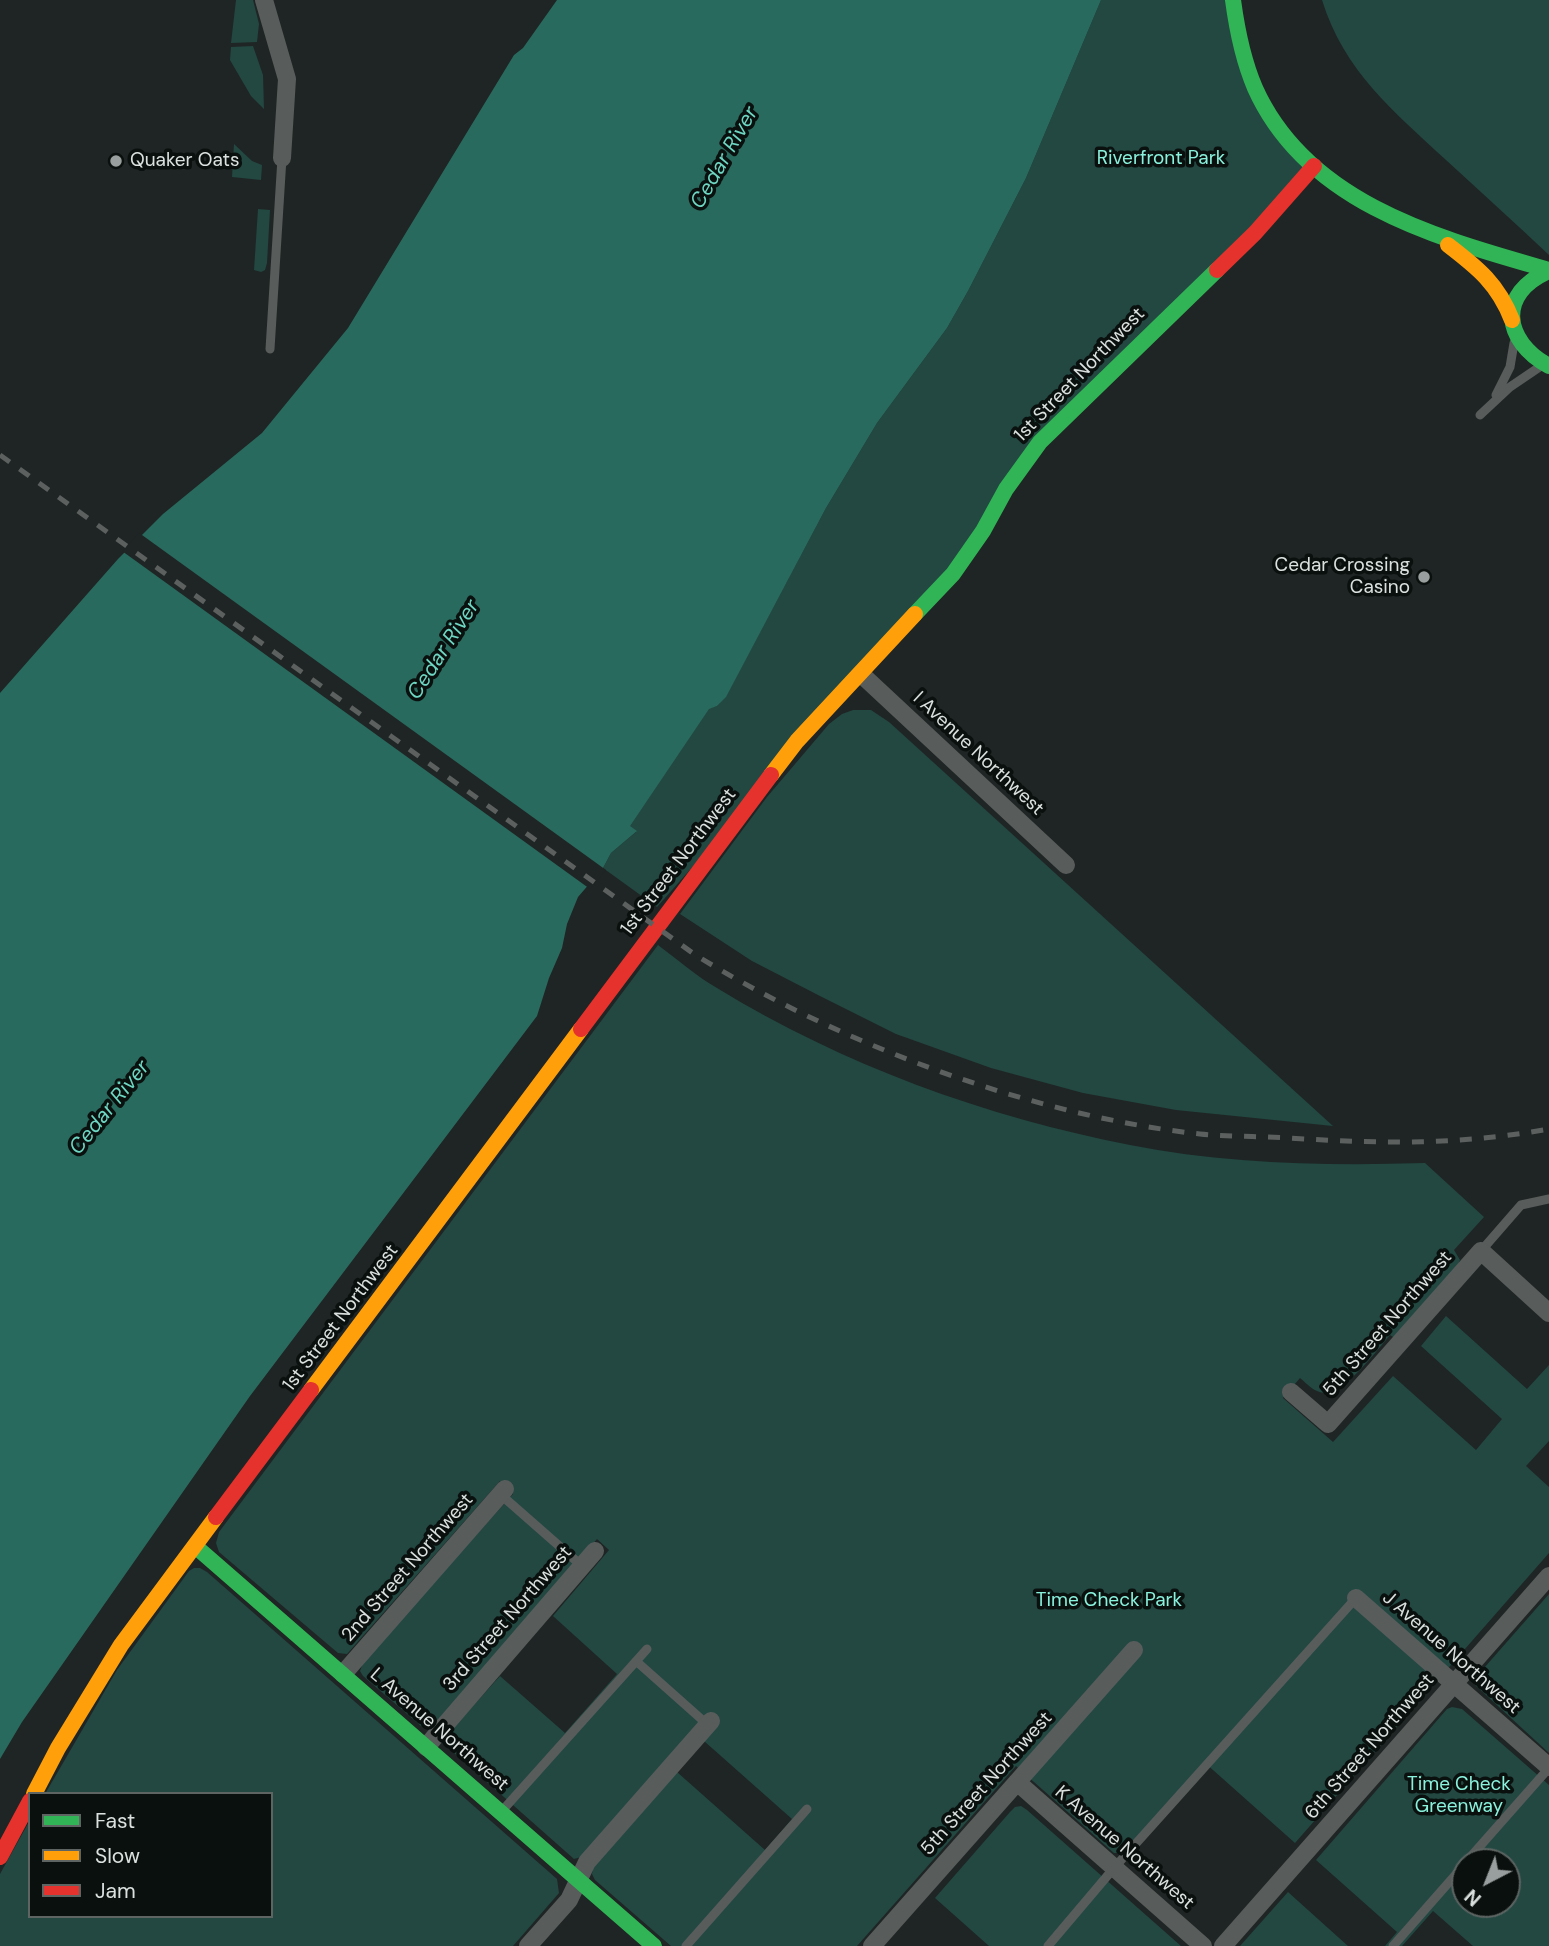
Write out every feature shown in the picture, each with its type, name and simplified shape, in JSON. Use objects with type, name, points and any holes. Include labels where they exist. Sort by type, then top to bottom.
[{"type":"street","points":[[264,0],[287,79],[282,158]]},
{"type":"street","points":[[1233,0],[1238,38],[1255,89],[1284,135],[1314,166],[1346,191],[1382,213],[1549,271]]},
{"type":"street","name":"1st Street Northwest","points":[[35,1792],[58,1748],[121,1645],[780,762],[953,574],[983,531],[1006,489],[1040,442],[1255,233],[1314,166]]},
{"type":"street","points":[[1427,230],[1492,280],[1504,297],[1524,350],[1536,361],[1546,365]]},
{"type":"street","points":[[1514,328],[1514,305],[1520,292],[1530,280],[1549,271]]},
{"type":"street","name":"I Avenue Northwest","points":[[861,674],[1066,865]]},
{"type":"street","points":[[1480,1251],[1549,1313]]},
{"type":"street","name":"5th Street Northwest","points":[[1291,1392],[1328,1424],[1480,1251]]},
{"type":"street","name":"2nd Street Northwest","points":[[343,1674],[503,1492]]},
{"type":"street","name":"L Avenue Northwest","points":[[195,1546],[654,1946]]},
{"type":"street","name":"3rd Street Northwest","points":[[426,1747],[595,1551]]},
{"type":"street","name":"6th Street Northwest","points":[[1223,1946],[1549,1576]]},
{"type":"street","name":"J Avenue Northwest","points":[[1356,1598],[1549,1768]]},
{"type":"street","name":"5th Street Northwest","points":[[872,1946],[1134,1650]]},
{"type":"street","points":[[528,1946],[569,1900],[594,1854],[710,1723]]},
{"type":"street","name":"K Avenue Northwest","points":[[1017,1782],[1203,1946]]},
{"type":"street","points":[[0,1857],[28,1805]]},
{"type":"lane","points":[[270,349],[282,158]]},
{"type":"lane","points":[[1492,402],[1510,367],[1514,328]]},
{"type":"lane","points":[[1480,415],[1492,402],[1546,365]]},
{"type":"lane","points":[[1480,1251],[1521,1205],[1549,1199]]},
{"type":"lane","points":[[503,1492],[582,1566]]},
{"type":"lane","points":[[1048,1946],[1114,1868],[1356,1598]]},
{"type":"lane","points":[[501,1812],[647,1648]]},
{"type":"lane","points":[[636,1661],[710,1723]]},
{"type":"lane","points":[[1479,1848],[1549,1768]]},
{"type":"lane","points":[[686,1946],[807,1809]]},
{"type":"lane","points":[[1393,1946],[1451,1880]]},
{"type":"green space","points":[[236,0],[253,0],[259,24],[257,42],[231,43]]},
{"type":"green space","name":"Riverfront Park","points":[[1101,0],[1233,0],[1255,89],[1314,166],[1071,409],[954,571],[657,907],[603,868],[611,853],[636,832],[629,826],[709,708],[717,706],[726,696],[826,508],[877,423],[947,328],[1026,178]]},
{"type":"green space","points":[[1322,0],[1549,0],[1549,255],[1407,124],[1372,88],[1343,48]]},
{"type":"green space","points":[[253,46],[263,75],[264,109],[251,96],[230,60],[231,47]]},
{"type":"green space","points":[[234,144],[252,161],[262,165],[261,180],[232,177]]},
{"type":"green space","points":[[258,209],[270,210],[267,263],[265,270],[261,272],[254,270]]},
{"type":"green space","points":[[853,710],[871,710],[889,722],[1333,1126],[1176,1110],[1083,1093],[991,1068],[896,1034],[752,961],[680,914],[767,797],[829,724]]},
{"type":"green space","name":"Time Check Park","points":[[658,945],[709,983],[814,1041],[917,1085],[969,1103],[1076,1133],[1130,1145],[1203,1156],[1314,1164],[1425,1163],[1484,1217],[1454,1250],[1460,1260],[1457,1267],[1396,1339],[1390,1335],[1350,1380],[1332,1392],[1317,1391],[1300,1378],[1283,1398],[1333,1442],[1393,1376],[1476,1450],[1502,1419],[1421,1346],[1446,1316],[1527,1389],[1549,1365],[1549,1441],[1526,1466],[1549,1487],[1549,1553],[1295,1843],[1204,1762],[1128,1847],[1122,1853],[1114,1853],[1016,1766],[857,1946],[671,1946],[595,1880],[592,1874],[593,1868],[677,1772],[765,1850],[792,1819],[704,1741],[581,1857],[574,1859],[444,1744],[445,1737],[500,1676],[565,1733],[617,1674],[553,1616],[609,1550],[597,1539],[429,1728],[421,1726],[360,1671],[364,1660],[513,1494],[500,1481],[347,1654],[338,1653],[219,1552],[216,1543],[219,1532]]},
{"type":"green space","points":[[200,1568],[207,1572],[557,1879],[559,1893],[513,1946],[0,1946],[0,1874],[28,1824],[28,1918],[273,1918],[273,1792],[46,1792],[117,1670],[189,1571]]},
{"type":"green space","points":[[1549,1594],[1549,1753],[1474,1684],[1477,1676]]},
{"type":"green space","name":"Time Check Greenway","points":[[1447,1709],[1462,1709],[1549,1785],[1549,1946],[1473,1946],[1433,1911],[1402,1946],[1385,1946],[1397,1932],[1316,1860]]},
{"type":"green space","points":[[1021,1806],[1181,1946],[989,1946],[935,1898],[1010,1812]]},
{"type":"green space","points":[[1288,1892],[1348,1946],[1240,1946]]},
{"type":"water","name":"Cedar River","points":[[557,0],[1101,0],[1026,178],[968,291],[947,328],[877,423],[826,508],[726,697],[717,706],[709,709],[630,826],[637,831],[611,853],[603,868],[578,897],[537,1016],[250,1396],[22,1722],[0,1759],[0,693],[118,559],[163,514],[262,433],[348,328],[514,55],[523,48]]},
{"type":"pier","points":[[139,533],[606,870],[590,889],[122,551]]},
{"type":"railway","points":[[0,455],[694,954],[750,987],[873,1045],[938,1071],[1070,1111],[1136,1125],[1200,1134],[1420,1142],[1483,1138],[1549,1129]]},
{"type":"traffic: fast","points":[[1233,0],[1241,45],[1255,88],[1278,128],[1307,161],[1342,188],[1421,229],[1549,270]]},
{"type":"traffic: fast","points":[[915,614],[953,574],[983,531],[1006,489],[1040,442],[1217,270]]},
{"type":"traffic: fast","points":[[1549,271],[1532,280],[1521,292],[1514,304],[1512,317],[1522,344],[1549,366]]},
{"type":"traffic: fast","points":[[195,1546],[654,1946]]},
{"type":"traffic: slow","points":[[1448,245],[1469,261],[1494,287],[1512,320]]},
{"type":"traffic: slow","points":[[771,775],[797,741],[915,614]]},
{"type":"traffic: slow","points":[[311,1390],[581,1029]]},
{"type":"traffic: slow","points":[[35,1792],[58,1748],[121,1645],[216,1517]]},
{"type":"traffic: jam","points":[[1217,270],[1255,233],[1314,166]]},
{"type":"traffic: jam","points":[[581,1029],[771,775]]},
{"type":"traffic: jam","points":[[216,1517],[311,1390]]},
{"type":"traffic: jam","points":[[0,1857],[28,1805]]},
{"type":"place","name":"Quaker Oats","points":[[116,161]]},
{"type":"place","name":"Cedar Crossing Casino","points":[[1424,577]]}]
